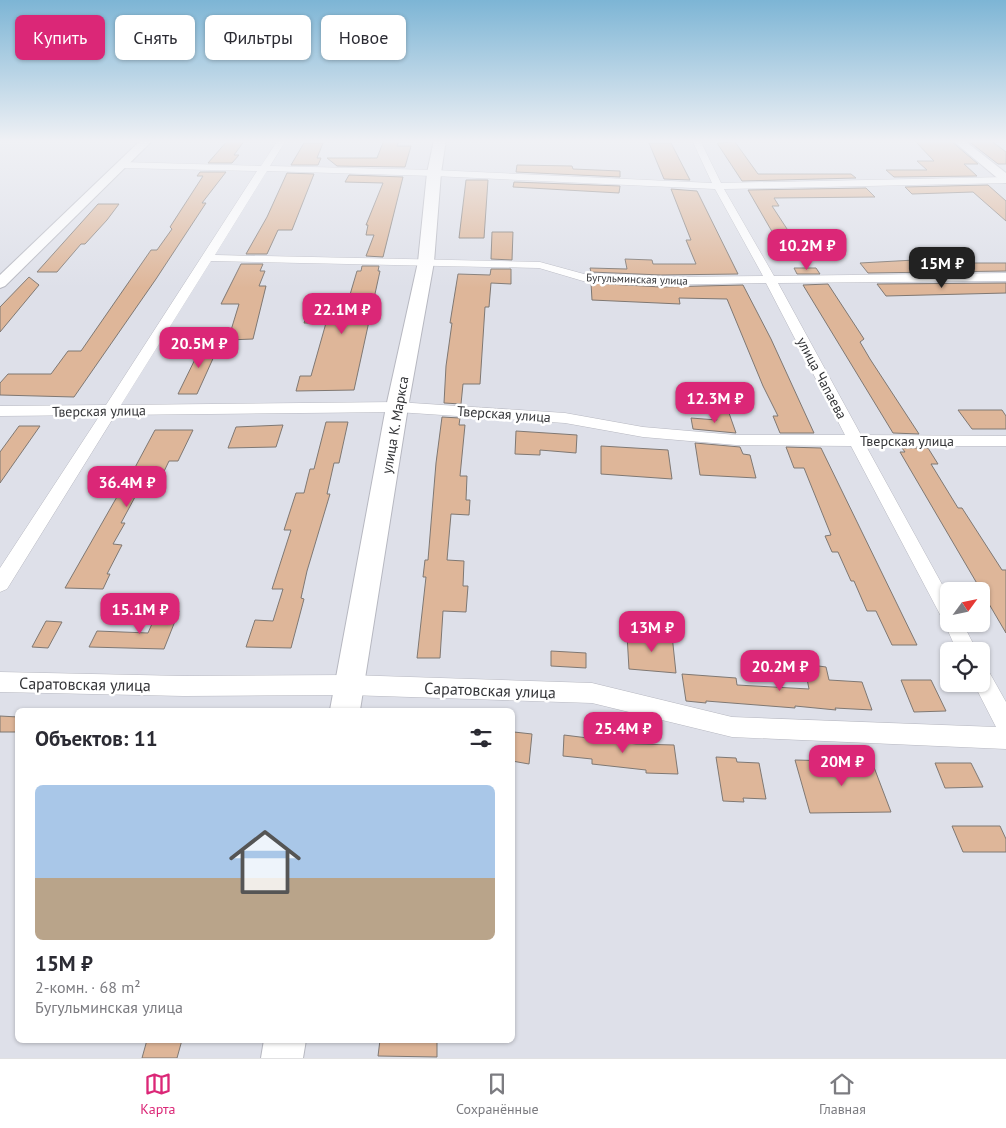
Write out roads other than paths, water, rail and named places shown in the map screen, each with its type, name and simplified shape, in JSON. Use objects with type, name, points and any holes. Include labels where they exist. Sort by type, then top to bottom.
[{"type":"main road","name":"улица К. Маркса","points":[[345,708],[397,407],[426,262],[433,189]]},
{"type":"main road","points":[[282,1058],[284,1043]]},
{"type":"street","points":[[0,283],[97,189]]},
{"type":"street","points":[[0,584],[251,189]]},
{"type":"street","name":"улица Чапаева","points":[[720,189],[771,281],[940,599]]},
{"type":"street","name":"Бугульминская улица","points":[[209,258],[540,265],[583,277],[661,281],[1006,277]]},
{"type":"street","name":"Тверская улица","points":[[0,411],[108,412],[216,408],[397,407],[565,418],[643,432],[736,440],[1006,441]]},
{"type":"street","name":"Саратовская улица","points":[[0,682],[184,686],[349,685],[592,693],[732,727],[1006,738]]},
{"type":"street","points":[[989,692],[1006,723]]}]
